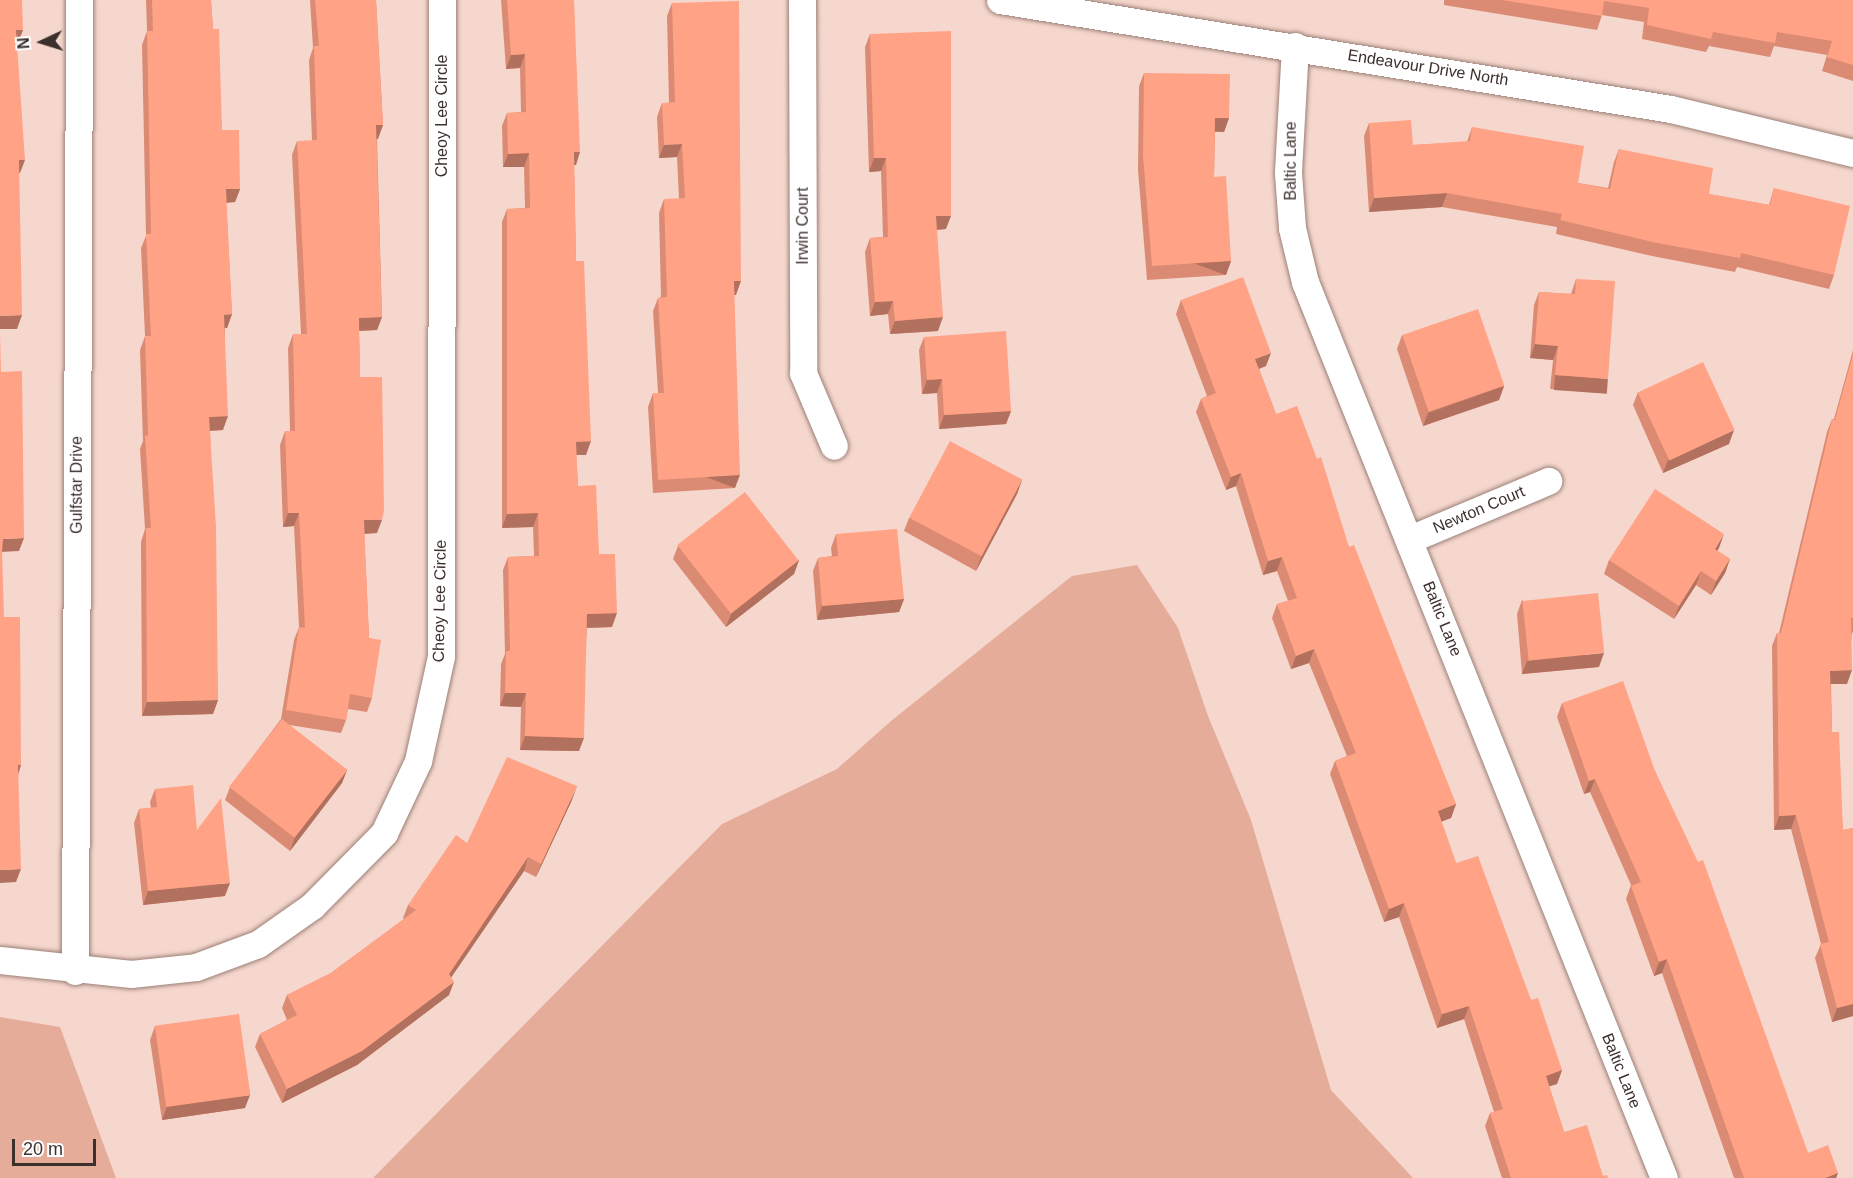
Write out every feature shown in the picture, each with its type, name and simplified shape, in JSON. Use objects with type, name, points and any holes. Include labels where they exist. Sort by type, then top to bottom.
[{"type":"street","name":"Gulfstar Drive","points":[[75,971],[79,0]]},
{"type":"street","name":"Cheoy Lee Circle","points":[[0,960],[75,971],[131,974],[196,967],[258,944],[312,906],[384,833],[418,761],[441,656],[442,0]]},
{"type":"street","name":"Irwin Court","points":[[802,0],[803,373],[834,446]]},
{"type":"street","name":"Endeavour Drive North","points":[[1000,0],[1296,46],[1671,109],[1853,153]]},
{"type":"street","name":"Baltic Lane","points":[[1296,46],[1288,173],[1292,228],[1305,282],[1410,539],[1664,1178]]},
{"type":"street","name":"Newton Court","points":[[1410,539],[1548,481]]},
{"type":"shaded area","points":[[1137,565],[1178,628],[1208,716],[1251,820],[1331,1090],[1413,1178],[373,1178],[722,824],[837,769],[891,721],[1072,576]]},
{"type":"shaded area","points":[[0,1017],[60,1027],[116,1178],[0,1178]]},
{"type":"building","points":[[0,0],[22,0],[23,30],[16,30],[25,160],[19,160],[22,315],[0,316]]},
{"type":"building","points":[[152,0],[211,0],[213,29],[219,29],[222,130],[239,130],[240,189],[226,189],[232,314],[224,315],[228,416],[209,417],[216,527],[218,700],[147,702],[146,528],[151,528],[145,436],[148,435],[145,336],[151,336],[146,234],[151,234],[147,31],[153,31]]},
{"type":"building","points":[[315,0],[376,0],[383,125],[376,125],[382,317],[359,318],[360,377],[382,377],[384,510],[382,520],[364,520],[369,638],[381,640],[372,698],[350,694],[346,720],[286,710],[299,627],[305,628],[299,513],[288,513],[285,431],[295,431],[293,334],[307,334],[297,141],[317,140],[314,46],[319,46]]},
{"type":"building","points":[[507,0],[574,0],[580,152],[574,152],[576,261],[584,261],[591,441],[576,442],[578,486],[596,485],[599,554],[615,554],[617,613],[587,614],[584,738],[525,736],[526,693],[505,693],[506,651],[510,651],[508,557],[539,556],[538,513],[507,514],[507,209],[530,208],[529,153],[508,154],[507,113],[526,112],[525,54],[511,55]]},
{"type":"building","points":[[1502,0],[1853,0],[1853,65],[1827,57],[1832,41],[1777,32],[1775,43],[1713,32],[1711,39],[1647,25],[1649,8],[1604,1],[1602,16]]},
{"type":"building","points":[[739,1],[741,281],[734,281],[740,475],[658,480],[653,393],[664,393],[658,298],[667,297],[664,199],[685,198],[682,144],[664,145],[662,103],[675,102],[672,3]]},
{"type":"building","points":[[951,31],[951,216],[936,216],[943,317],[895,321],[893,301],[875,302],[870,238],[888,237],[886,158],[874,158],[870,34]]},
{"type":"building","points":[[1144,73],[1230,74],[1229,118],[1215,118],[1214,177],[1226,176],[1231,261],[1152,266],[1143,156]]},
{"type":"building","points":[[1411,120],[1413,145],[1470,141],[1472,127],[1584,146],[1578,183],[1610,189],[1619,149],[1713,168],[1709,194],[1770,205],[1774,188],[1850,206],[1834,275],[1741,253],[1740,258],[1657,243],[1560,220],[1562,214],[1447,193],[1374,198],[1369,123]]},
{"type":"building","points":[[1243,277],[1271,353],[1255,359],[1276,414],[1297,406],[1317,459],[1321,457],[1349,547],[1354,545],[1456,804],[1438,811],[1456,863],[1478,856],[1531,1000],[1538,998],[1562,1070],[1546,1076],[1564,1132],[1587,1125],[1603,1176],[1607,1175],[1608,1178],[1511,1178],[1490,1113],[1503,1109],[1469,1006],[1442,1014],[1404,903],[1389,909],[1335,761],[1356,753],[1314,649],[1296,656],[1277,604],[1297,598],[1282,557],[1268,561],[1241,473],[1231,477],[1201,399],[1216,393],[1181,300]]},
{"type":"building","points":[[1576,279],[1615,281],[1608,379],[1555,375],[1558,346],[1535,344],[1539,292],[1575,294]]},
{"type":"building","points":[[1478,309],[1504,386],[1429,412],[1402,335]]},
{"type":"building","points":[[1006,331],[1011,411],[944,415],[942,379],[927,380],[924,337]]},
{"type":"building","points":[[0,332],[1,372],[22,371],[24,538],[3,539],[2,552],[4,617],[20,617],[21,765],[18,765],[21,869],[0,870]]},
{"type":"building","points":[[1853,354],[1852,670],[1830,671],[1832,732],[1839,732],[1843,830],[1853,828],[1853,1004],[1837,1008],[1820,944],[1829,942],[1796,815],[1779,816],[1777,633],[1781,633],[1832,419],[1835,420]]},
{"type":"building","points":[[1703,362],[1735,430],[1669,460],[1638,392]]},
{"type":"building","points":[[950,441],[1022,479],[982,556],[909,518]]},
{"type":"building","points":[[1655,489],[1724,534],[1715,549],[1730,559],[1716,581],[1701,571],[1679,606],[1609,560]]},
{"type":"building","points":[[745,492],[799,561],[731,614],[677,545]]},
{"type":"building","points":[[897,529],[904,599],[822,606],[818,558],[838,556],[836,534]]},
{"type":"building","points":[[1598,593],[1604,653],[1529,661],[1522,601]]},
{"type":"building","points":[[1623,681],[1655,771],[1698,862],[1703,860],[1808,1153],[1828,1145],[1838,1173],[1825,1178],[1744,1178],[1667,959],[1659,962],[1631,886],[1641,882],[1595,779],[1589,781],[1562,703]]},
{"type":"building","points":[[282,719],[347,770],[294,838],[229,787]]},
{"type":"building","points":[[507,757],[577,786],[541,864],[528,857],[449,974],[454,982],[362,1051],[287,1089],[260,1034],[297,1015],[287,995],[331,973],[416,910],[408,905],[456,835],[467,843]]},
{"type":"building","points":[[193,785],[197,830],[221,798],[230,883],[148,891],[139,809],[157,807],[155,789]]},
{"type":"building","points":[[239,1014],[250,1095],[166,1107],[155,1026]]}]
